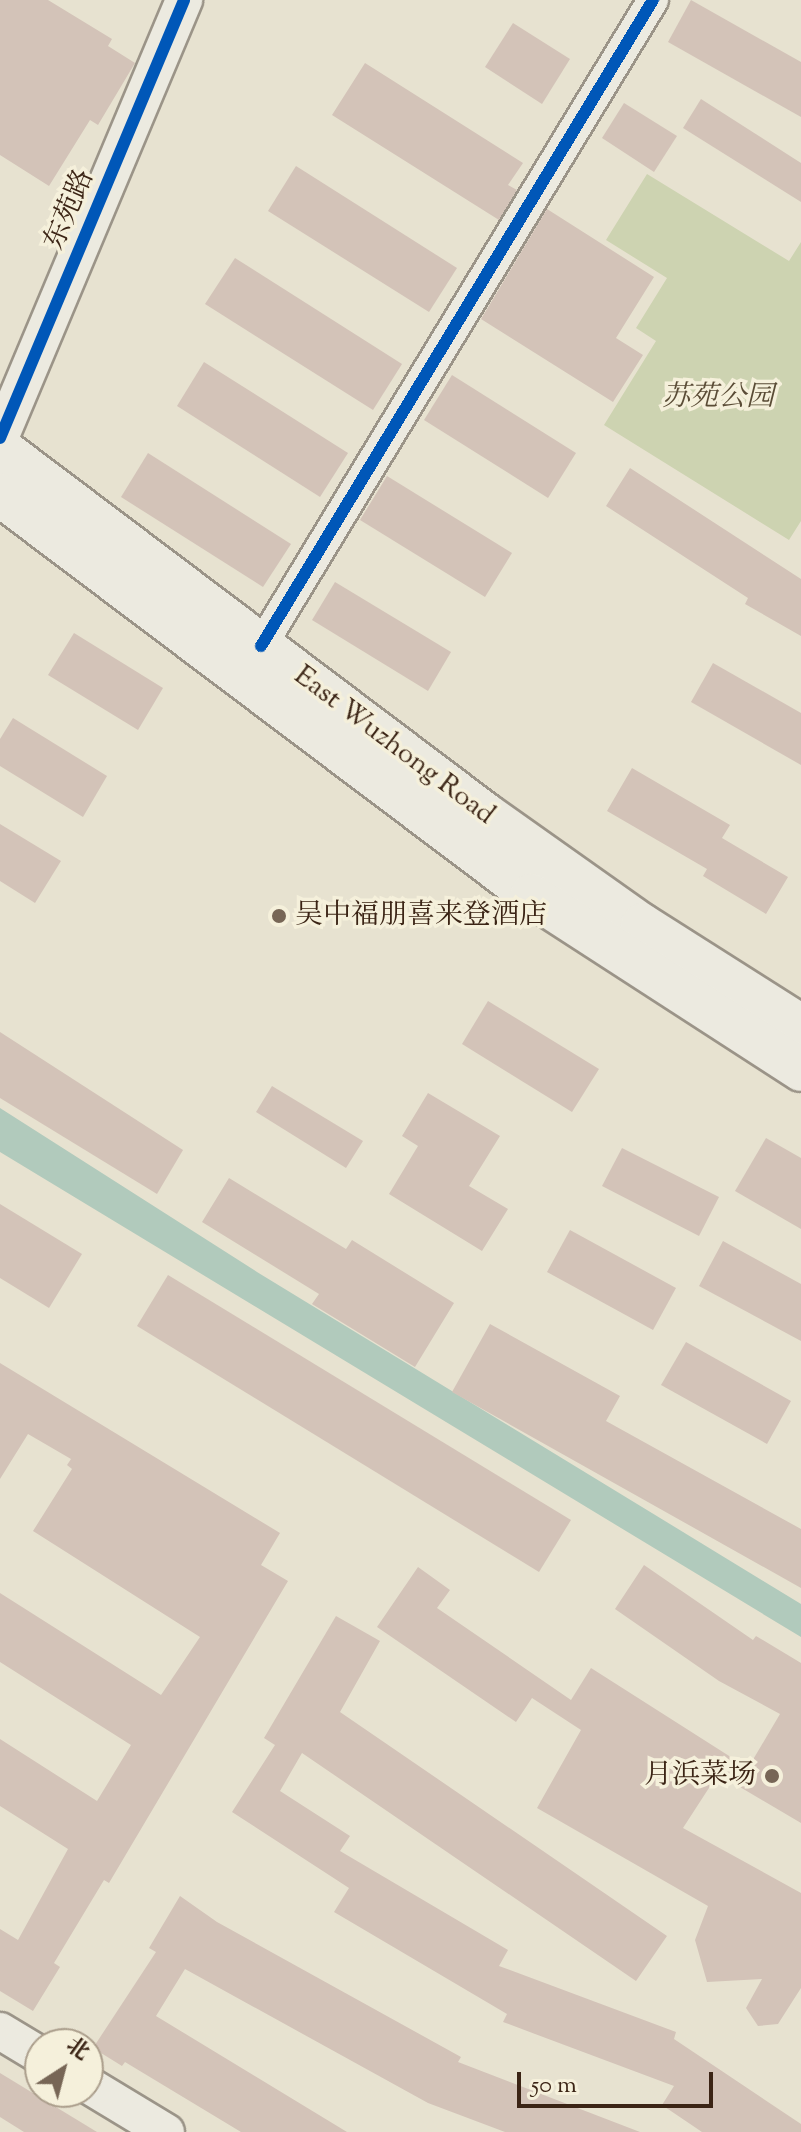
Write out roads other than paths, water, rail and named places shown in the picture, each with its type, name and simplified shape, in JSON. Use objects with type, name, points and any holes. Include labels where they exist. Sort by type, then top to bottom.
[{"type":"main road","name":"East Wuzhong Road","points":[[0,448],[565,872],[801,1026]]},
{"type":"main road","name":"East Wuzhong Road","points":[[0,495],[485,862],[665,986],[801,1070]]},
{"type":"street","name":"东苑路","points":[[0,438],[184,0]]},
{"type":"street","points":[[261,646],[653,0]]},
{"type":"street","points":[[0,2031],[24,2045]]},
{"type":"street","points":[[104,2095],[166,2132]]},
{"type":"place","name":"吴中福朋喜来登酒店","points":[[279,916]]},
{"type":"place","name":"月浜菜场","points":[[772,1776]]},
{"type":"park label","name":"苏苑公园","points":[[718,398]]}]
